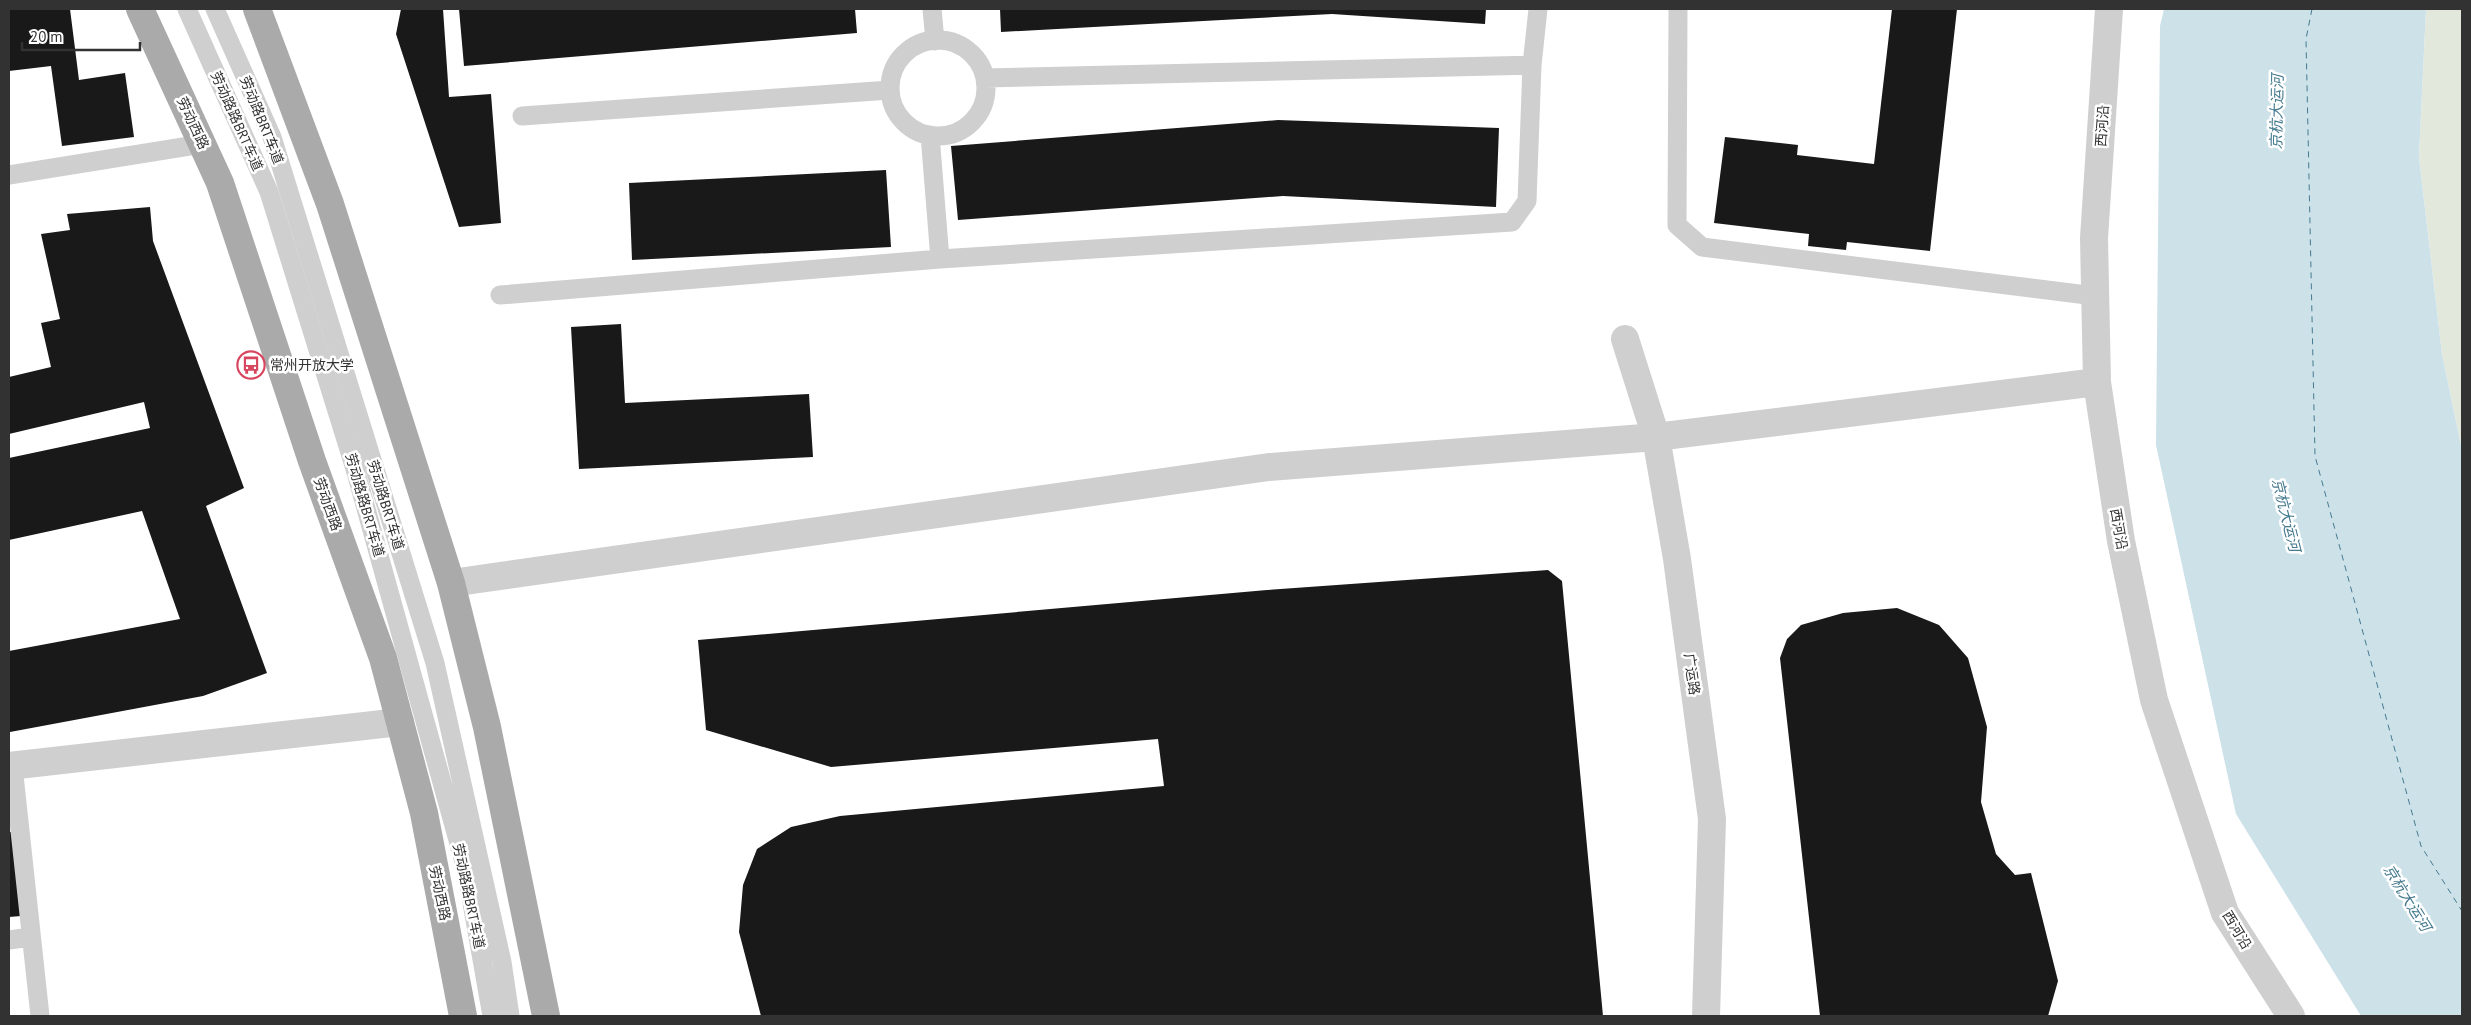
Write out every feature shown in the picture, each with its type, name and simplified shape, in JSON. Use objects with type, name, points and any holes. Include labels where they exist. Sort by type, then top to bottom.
[{"type":"main road","name":"劳动西路","points":[[140,9],[220,183],[312,462],[383,658],[424,813],[463,1016]]},
{"type":"main road","points":[[257,9],[330,204],[451,583],[487,727],[546,1016]]},
{"type":"street","name":"西河沿","points":[[2109,9],[2094,238],[2096,382],[2121,541],[2154,700],[2225,913],[2291,1016]]},
{"type":"street","name":"广运路","points":[[1625,339],[1656,437],[1677,559],[1712,819],[1706,1016]]},
{"type":"street","points":[[451,583],[1270,467],[1656,437],[2096,382]]},
{"type":"street","points":[[11,766],[400,722]]},
{"type":"lane","name":"劳动路路BRT车道","points":[[187,9],[269,192],[355,469],[466,869],[492,1016]]},
{"type":"lane","name":"劳动路BRT车道","points":[[215,9],[272,137],[435,663],[502,962],[510,1016]]},
{"type":"lane","points":[[932,9],[936,41]]},
{"type":"lane","points":[[500,295],[940,259],[1512,222],[1527,201],[1532,65],[1538,9]]},
{"type":"lane","points":[[1678,9],[1677,225],[1702,247],[2095,296]]},
{"type":"lane","points":[[926,41],[956,43],[969,52],[979,63],[985,78],[986,93],[982,108],[973,121],[960,130],[946,135],[930,135],[914,130],[902,119],[893,106],[890,90],[892,74],[900,59],[911,48],[926,41]]},
{"type":"lane","points":[[985,78],[1532,65]]},
{"type":"lane","points":[[522,116],[890,90]]},
{"type":"lane","points":[[930,135],[940,259]]},
{"type":"lane","points":[[9,175],[202,144]]},
{"type":"lane","points":[[11,766],[40,1016]]},
{"type":"lane","points":[[9,940],[32,937]]},
{"type":"shaded area","points":[[2426,9],[2462,9],[2462,450],[2442,354],[2419,157]]},
{"type":"water","name":"京杭大运河","points":[[2164,9],[2426,9],[2419,157],[2442,354],[2462,450],[2462,1016],[2361,1016],[2236,814],[2156,445],[2160,26]]},
{"type":"building","points":[[9,9],[70,9],[79,80],[125,73],[134,137],[62,146],[51,66],[9,71]]},
{"type":"building","points":[[401,9],[443,9],[449,97],[491,94],[501,223],[459,227],[396,34]]},
{"type":"building","points":[[459,9],[855,9],[857,33],[464,66]]},
{"type":"building","points":[[1000,9],[1486,9],[1485,24],[1332,14],[1001,32]]},
{"type":"building","points":[[1892,9],[1957,9],[1930,251],[1847,242],[1846,250],[1808,246],[1809,234],[1714,223],[1725,137],[1798,145],[1797,155],[1874,164]]},
{"type":"building","points":[[1278,120],[1499,128],[1496,207],[1283,196],[958,220],[951,146]]},
{"type":"building","points":[[886,170],[891,247],[632,260],[629,183]]},
{"type":"building","points":[[150,207],[153,241],[244,488],[206,506],[267,673],[203,696],[10,732],[9,651],[180,619],[142,511],[9,540],[9,458],[150,428],[144,402],[9,434],[9,377],[51,367],[41,323],[60,319],[41,234],[70,230],[67,214]]},
{"type":"building","points":[[621,324],[625,403],[809,394],[813,457],[579,469],[571,327]]},
{"type":"building","points":[[1548,570],[1562,581],[1603,1016],[761,1016],[739,932],[743,885],[757,849],[791,827],[840,816],[1164,786],[1158,739],[831,767],[706,730],[698,640],[1267,590]]},
{"type":"building","points":[[1897,608],[1939,625],[1968,658],[1987,727],[1981,802],[1996,854],[2015,875],[2031,873],[2058,981],[2048,1016],[1820,1016],[1780,658],[1787,639],[1801,625],[1843,613]]},
{"type":"building","points":[[9,832],[12,832],[21,916],[9,917]]},
{"type":"ferry route","points":[[2312,9],[2306,39],[2315,456],[2421,846],[2462,911]]},
{"type":"place","name":"常州开放大学","points":[[251,365]]}]
